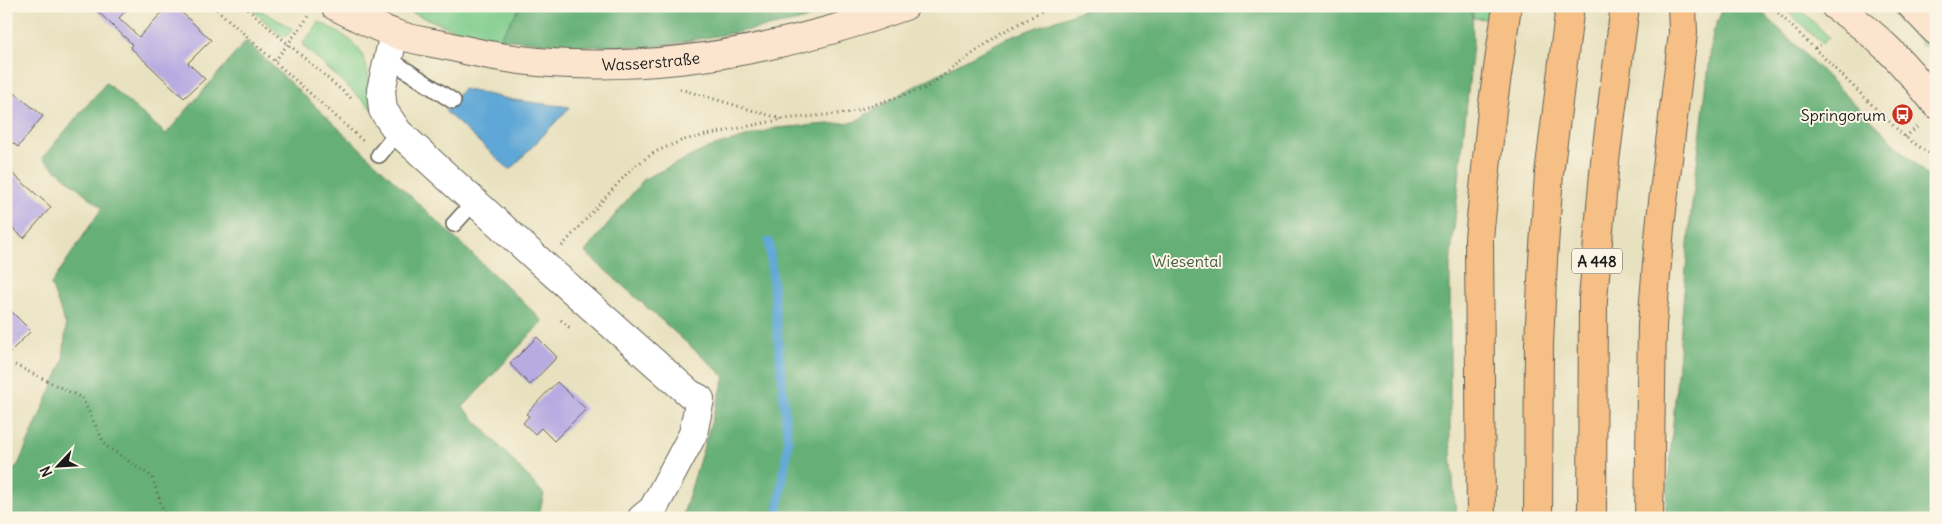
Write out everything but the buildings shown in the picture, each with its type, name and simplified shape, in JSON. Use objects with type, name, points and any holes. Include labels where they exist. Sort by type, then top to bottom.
[{"type":"highway","points":[[1481,518],[1478,238],[1492,110],[1507,6]]},
{"type":"highway","points":[[1538,518],[1539,343],[1543,260],[1549,174],[1570,6]]},
{"type":"highway","name":"A 448","points":[[1592,518],[1594,299],[1605,161],[1625,6]]},
{"type":"highway","points":[[1649,518],[1652,325],[1660,226],[1683,33],[1682,6]]},
{"type":"highway","points":[[1683,33],[1693,6]]},
{"type":"main road","name":"Wasserstraße","points":[[334,6],[392,46],[570,64],[614,64],[683,59],[754,48],[829,30],[905,6]]},
{"type":"main road","points":[[1835,6],[1880,40],[1913,75],[1936,104]]},
{"type":"main road","points":[[1912,6],[1936,31]]},
{"type":"street","points":[[392,46],[381,90],[383,110],[398,132],[544,265],[677,382],[700,399],[693,434],[653,509],[642,518]]},
{"type":"lane","points":[[392,46],[453,100]]},
{"type":"lane","points":[[379,156],[398,132]]},
{"type":"lane","points":[[454,224],[474,202]]},
{"type":"path","points":[[244,6],[360,107]]},
{"type":"path","points":[[544,265],[631,169],[655,152],[683,140],[783,119],[848,113],[926,88],[1001,33],[1054,6]]},
{"type":"path","points":[[1771,6],[1905,137],[1936,158]]},
{"type":"path","points":[[275,61],[308,17]]},
{"type":"path","points":[[1815,48],[1822,45]]},
{"type":"path","points":[[673,86],[783,119]]},
{"type":"path","points":[[1905,137],[1907,130]]},
{"type":"path","points":[[15,365],[82,398],[105,445],[152,476],[166,518]]},
{"type":"green space","points":[[248,6],[254,6],[293,29],[287,36],[281,36]]},
{"type":"green space","points":[[396,6],[521,6],[499,39],[459,32]]},
{"type":"green space","points":[[521,6],[845,6],[795,22],[654,47],[580,46],[499,39]]},
{"type":"green space","name":"Wiesental","points":[[1093,6],[1472,6],[1473,44],[1450,267],[1450,438],[1456,518],[682,518],[725,377],[585,252],[644,179],[708,148],[776,128],[854,122],[902,93],[1003,40]]},
{"type":"green space","points":[[1473,6],[1490,6],[1489,19],[1473,18]]},
{"type":"green space","points":[[1724,6],[1756,6],[1936,184],[1936,518],[1665,518],[1690,221],[1713,32]]},
{"type":"green space","points":[[1782,6],[1797,6],[1829,37],[1822,44]]},
{"type":"green space","points":[[1884,6],[1899,6],[1936,44],[1936,58]]},
{"type":"green space","points":[[319,22],[348,39],[357,47],[362,55],[366,65],[373,110],[303,46],[303,43]]},
{"type":"green space","points":[[246,41],[543,321],[463,407],[544,494],[538,518],[6,518],[6,475],[18,465],[63,362],[66,326],[51,284],[102,208],[42,158],[106,83],[166,134]]},
{"type":"water","points":[[463,89],[513,100],[570,107],[510,170],[445,111]]},
{"type":"waterway","points":[[769,242],[788,444],[777,518]]},
{"type":"place","name":"Springorum","points":[[1902,115]]}]
